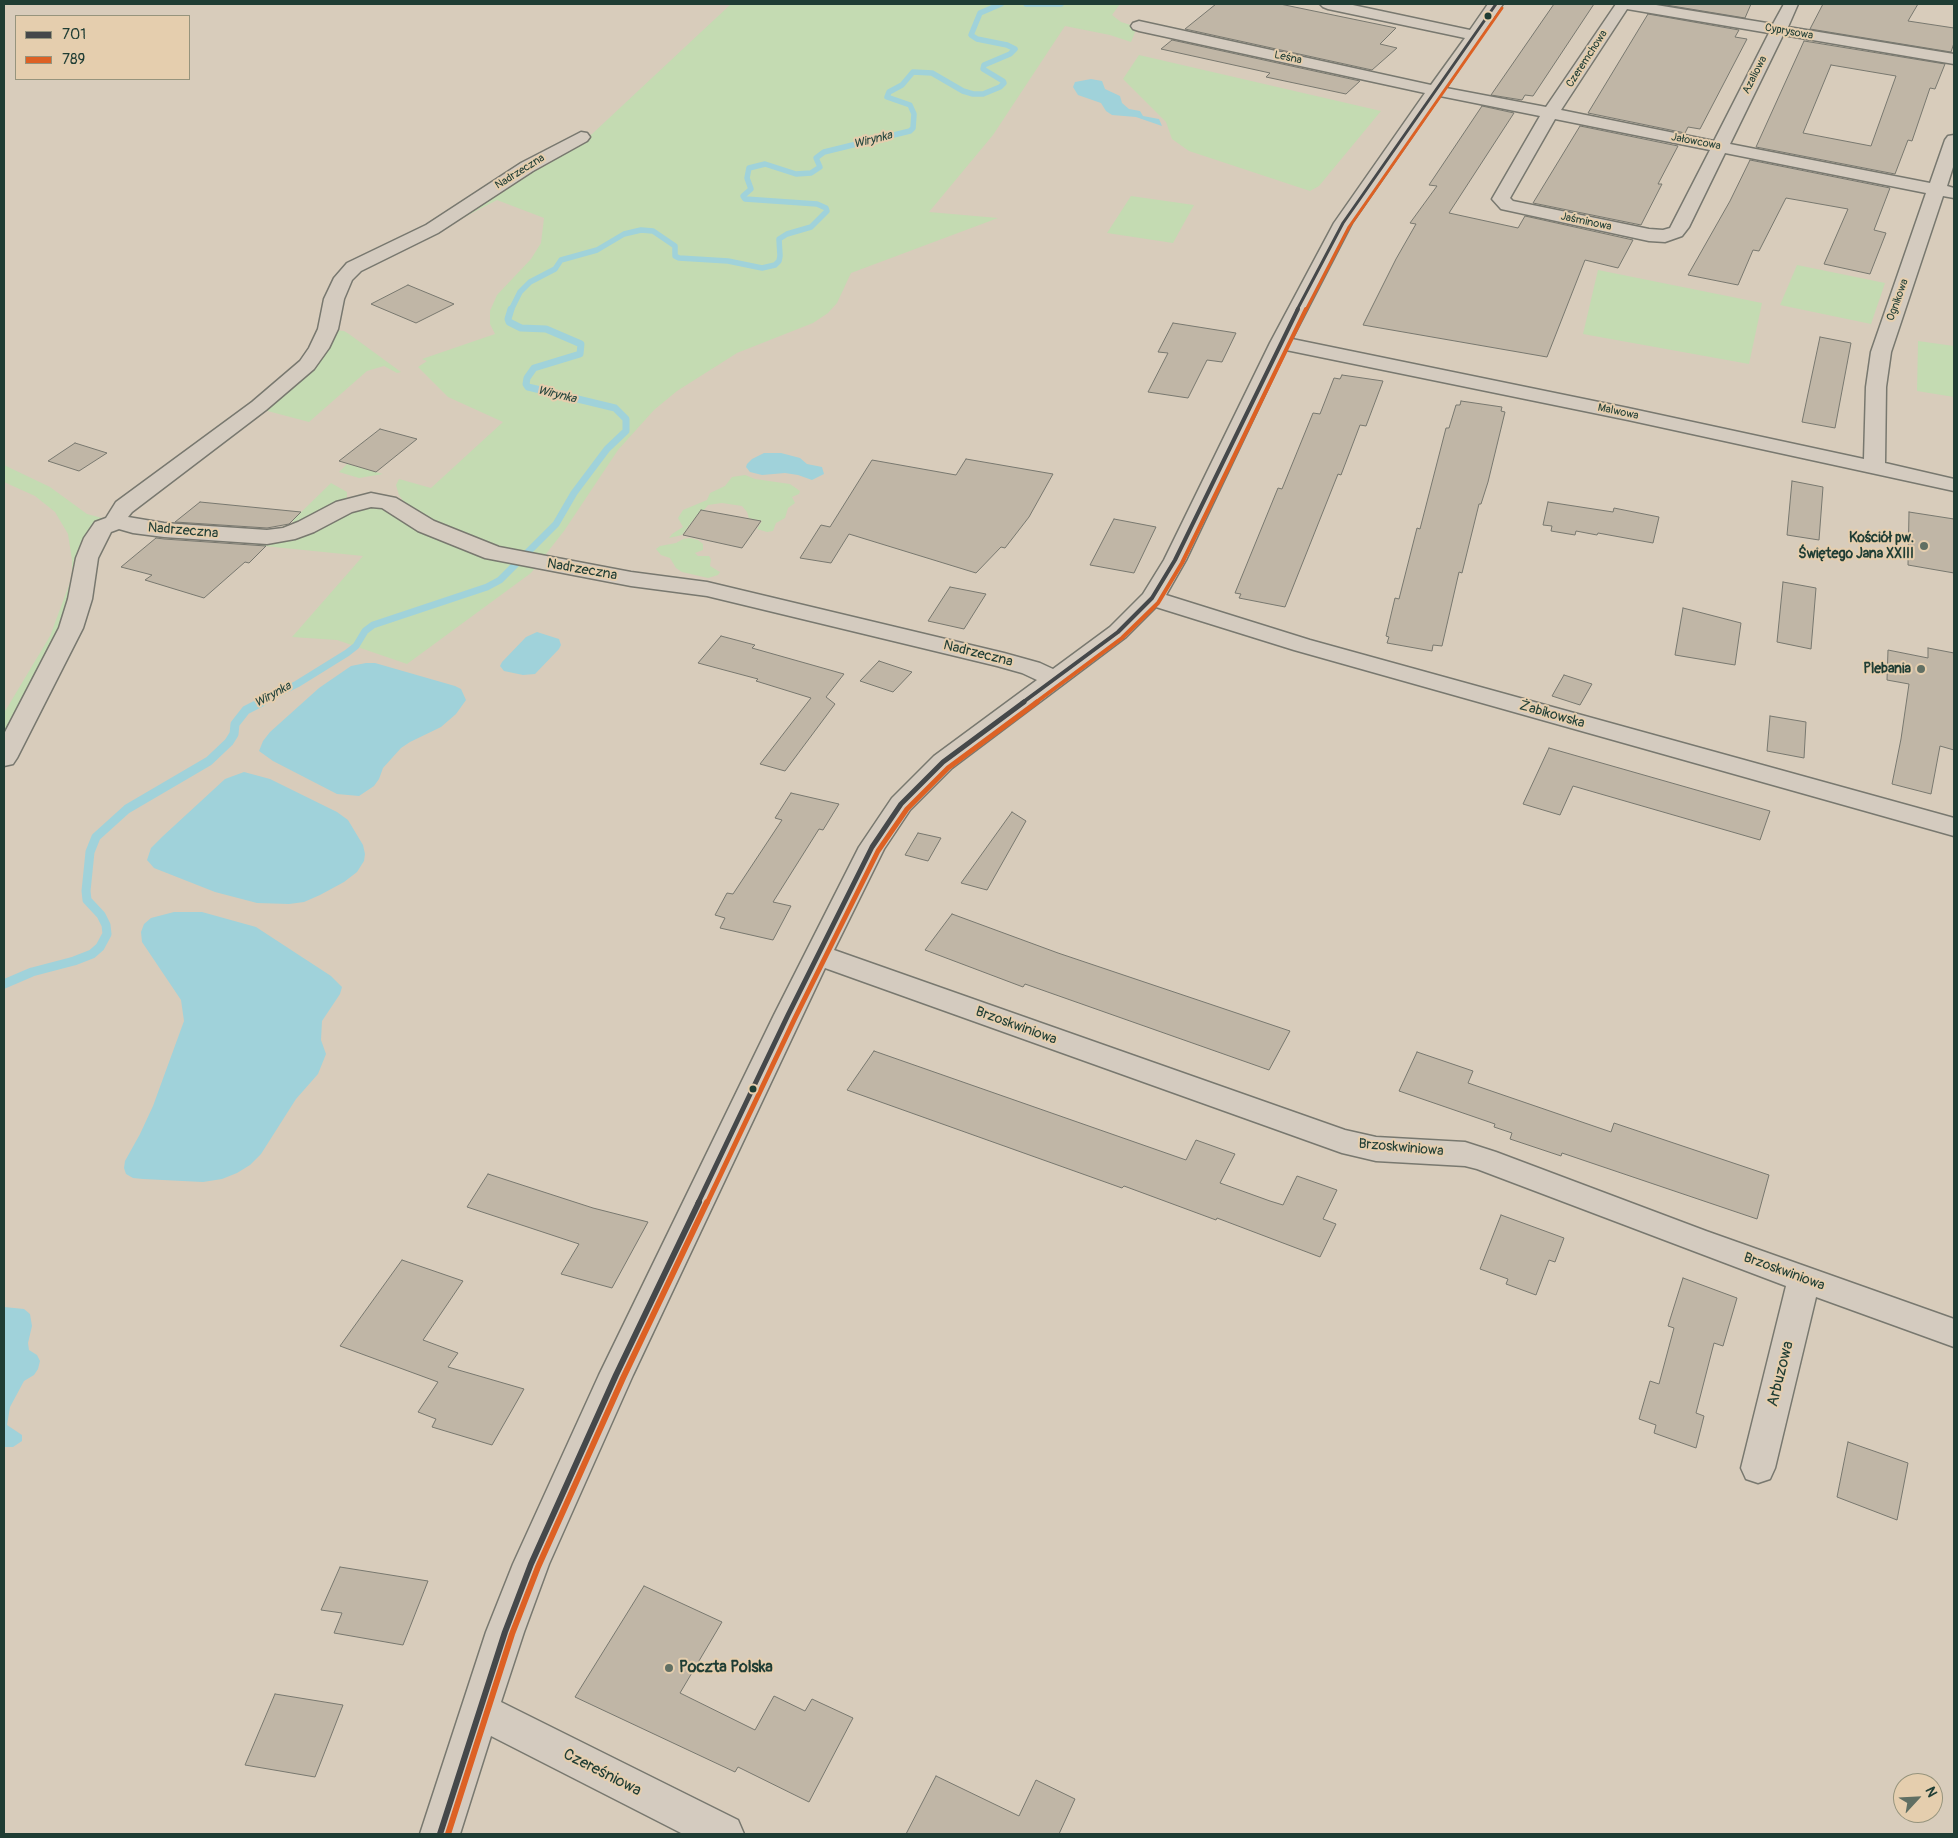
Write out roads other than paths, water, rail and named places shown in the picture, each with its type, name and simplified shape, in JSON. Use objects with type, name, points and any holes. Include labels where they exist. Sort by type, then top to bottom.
[{"type":"street","points":[[1328,4],[1474,35]]},
{"type":"street","points":[[440,1834],[517,1598],[567,1482],[624,1357],[863,862],[901,804],[943,762],[1118,632],[1152,598],[1176,560],[1280,343],[1342,222],[1437,91],[1496,4]]},
{"type":"street","name":"Cyprysowa","points":[[1623,4],[1954,59]]},
{"type":"street","name":"Czeremchowa","points":[[1550,114],[1623,4]]},
{"type":"street","name":"Azaliowa","points":[[1720,147],[1791,4]]},
{"type":"street","name":"Leśna","points":[[1139,26],[1437,91]]},
{"type":"street","name":"Jałowcowa","points":[[1437,91],[1946,192]]},
{"type":"street","name":"Jaśminowa","points":[[1550,114],[1501,196],[1501,199],[1507,205],[1649,235],[1671,235],[1680,227],[1720,147]]},
{"type":"street","name":"Nadrzeczna","points":[[118,521],[117,517],[124,508],[259,406],[306,365],[319,348],[328,329],[334,298],[343,278],[354,267],[432,228],[527,167],[581,137]]},
{"type":"street","name":"Ognikowa","points":[[1874,468],[1876,387],[1882,352],[1891,318],[1946,192],[1954,140]]},
{"type":"street","name":"Malwowa","points":[[1280,343],[1575,402],[1954,485]]},
{"type":"street","name":"Nadrzeczna","points":[[4,758],[71,628],[80,599],[87,558],[95,538],[103,527],[118,521],[133,526],[164,530],[266,537],[287,534],[306,527],[353,504],[378,501],[392,506],[443,534],[478,548],[521,560],[708,589],[1004,660],[1031,668],[1054,679]]},
{"type":"street","name":"Żabikowska","points":[[1152,598],[1321,650],[1954,827]]},
{"type":"street","name":"Brzoskwiniowa","points":[[818,955],[1342,1141],[1376,1149],[1465,1154],[1485,1160],[1804,1280],[1954,1333]]},
{"type":"street","name":"Arbuzowa","points":[[1758,1468],[1804,1280]]},
{"type":"street","name":"Czereśniowa","points":[[480,1711],[724,1834]]},
{"type":"water","points":[[1091,79],[1102,81],[1105,89],[1120,96],[1122,103],[1129,109],[1140,111],[1143,116],[1159,119],[1162,126],[1136,117],[1112,115],[1106,111],[1101,103],[1078,95],[1073,87],[1075,82]]},
{"type":"water","points":[[764,453],[781,453],[800,458],[807,464],[822,467],[824,474],[812,480],[785,473],[762,475],[750,472],[746,467],[747,464]]},
{"type":"water","points":[[537,632],[559,639],[561,645],[559,649],[535,674],[523,675],[504,671],[500,666],[502,662],[526,637]]},
{"type":"water","points":[[375,663],[455,686],[461,689],[466,700],[456,714],[441,727],[401,748],[383,768],[374,786],[359,796],[337,794],[273,761],[259,751],[263,741],[270,732],[319,688],[351,666]]},
{"type":"water","points":[[244,772],[270,779],[337,812],[348,820],[363,845],[365,854],[364,861],[357,872],[344,882],[320,895],[304,902],[289,904],[257,903],[215,892],[154,868],[147,860],[151,848],[225,779]]},
{"type":"water","points":[[174,912],[202,912],[256,927],[331,976],[342,987],[340,994],[322,1021],[321,1040],[326,1054],[318,1074],[296,1099],[261,1154],[250,1165],[237,1173],[222,1179],[203,1182],[133,1178],[126,1174],[124,1168],[125,1161],[153,1106],[184,1021],[181,1000],[142,942],[141,932],[144,924],[151,918]]},
{"type":"water","points":[[4,1307],[24,1309],[30,1314],[32,1326],[28,1343],[29,1350],[37,1355],[40,1361],[38,1369],[34,1375],[24,1381],[10,1407],[7,1425],[22,1435],[22,1441],[13,1447],[4,1447]]},
{"type":"waterway","name":"Wirynka","points":[[511,310],[520,292],[530,282],[555,269],[561,260],[597,250],[624,234],[641,230],[653,231],[675,246],[675,256],[679,258],[728,261],[762,268],[775,265],[779,261],[780,256],[779,239],[787,234],[811,227],[827,211],[826,208],[817,204],[745,199],[743,196],[751,189],[747,178],[749,168],[765,164],[796,174],[811,173],[820,167],[816,158],[824,152],[910,131],[913,128],[914,114],[910,105],[887,97],[889,92],[902,85],[913,72],[932,73],[963,91],[973,94],[983,94],[1000,87],[1004,83],[1003,81],[983,69],[984,65],[1010,54],[1015,49],[1007,45],[977,39],[971,35],[980,13],[1001,4]]},
{"type":"waterway","name":"Wirynka","points":[[1026,4],[1061,4]]},
{"type":"waterway","name":"Wirynka","points":[[260,703],[297,684],[347,653],[356,646],[365,631],[373,625],[487,587],[500,580],[556,524],[574,493],[607,449],[626,431],[626,419],[615,408],[528,387],[526,384],[527,378],[534,368],[580,354],[581,344],[546,329],[521,328],[509,322],[511,309]]},
{"type":"waterway","name":"Wirynka","points":[[4,984],[32,972],[74,961],[92,954],[100,947],[107,934],[106,925],[101,915],[87,900],[86,891],[90,852],[96,837],[127,809],[209,761],[229,742],[234,734],[235,724],[246,710],[260,703]]},
{"type":"place","name":"Kościół pw. Świętego Jana XXIII","points":[[1924,546]]},
{"type":"place","name":"Plebania","points":[[1921,669]]},
{"type":"place","name":"Poczta Polska","points":[[669,1668]]}]
